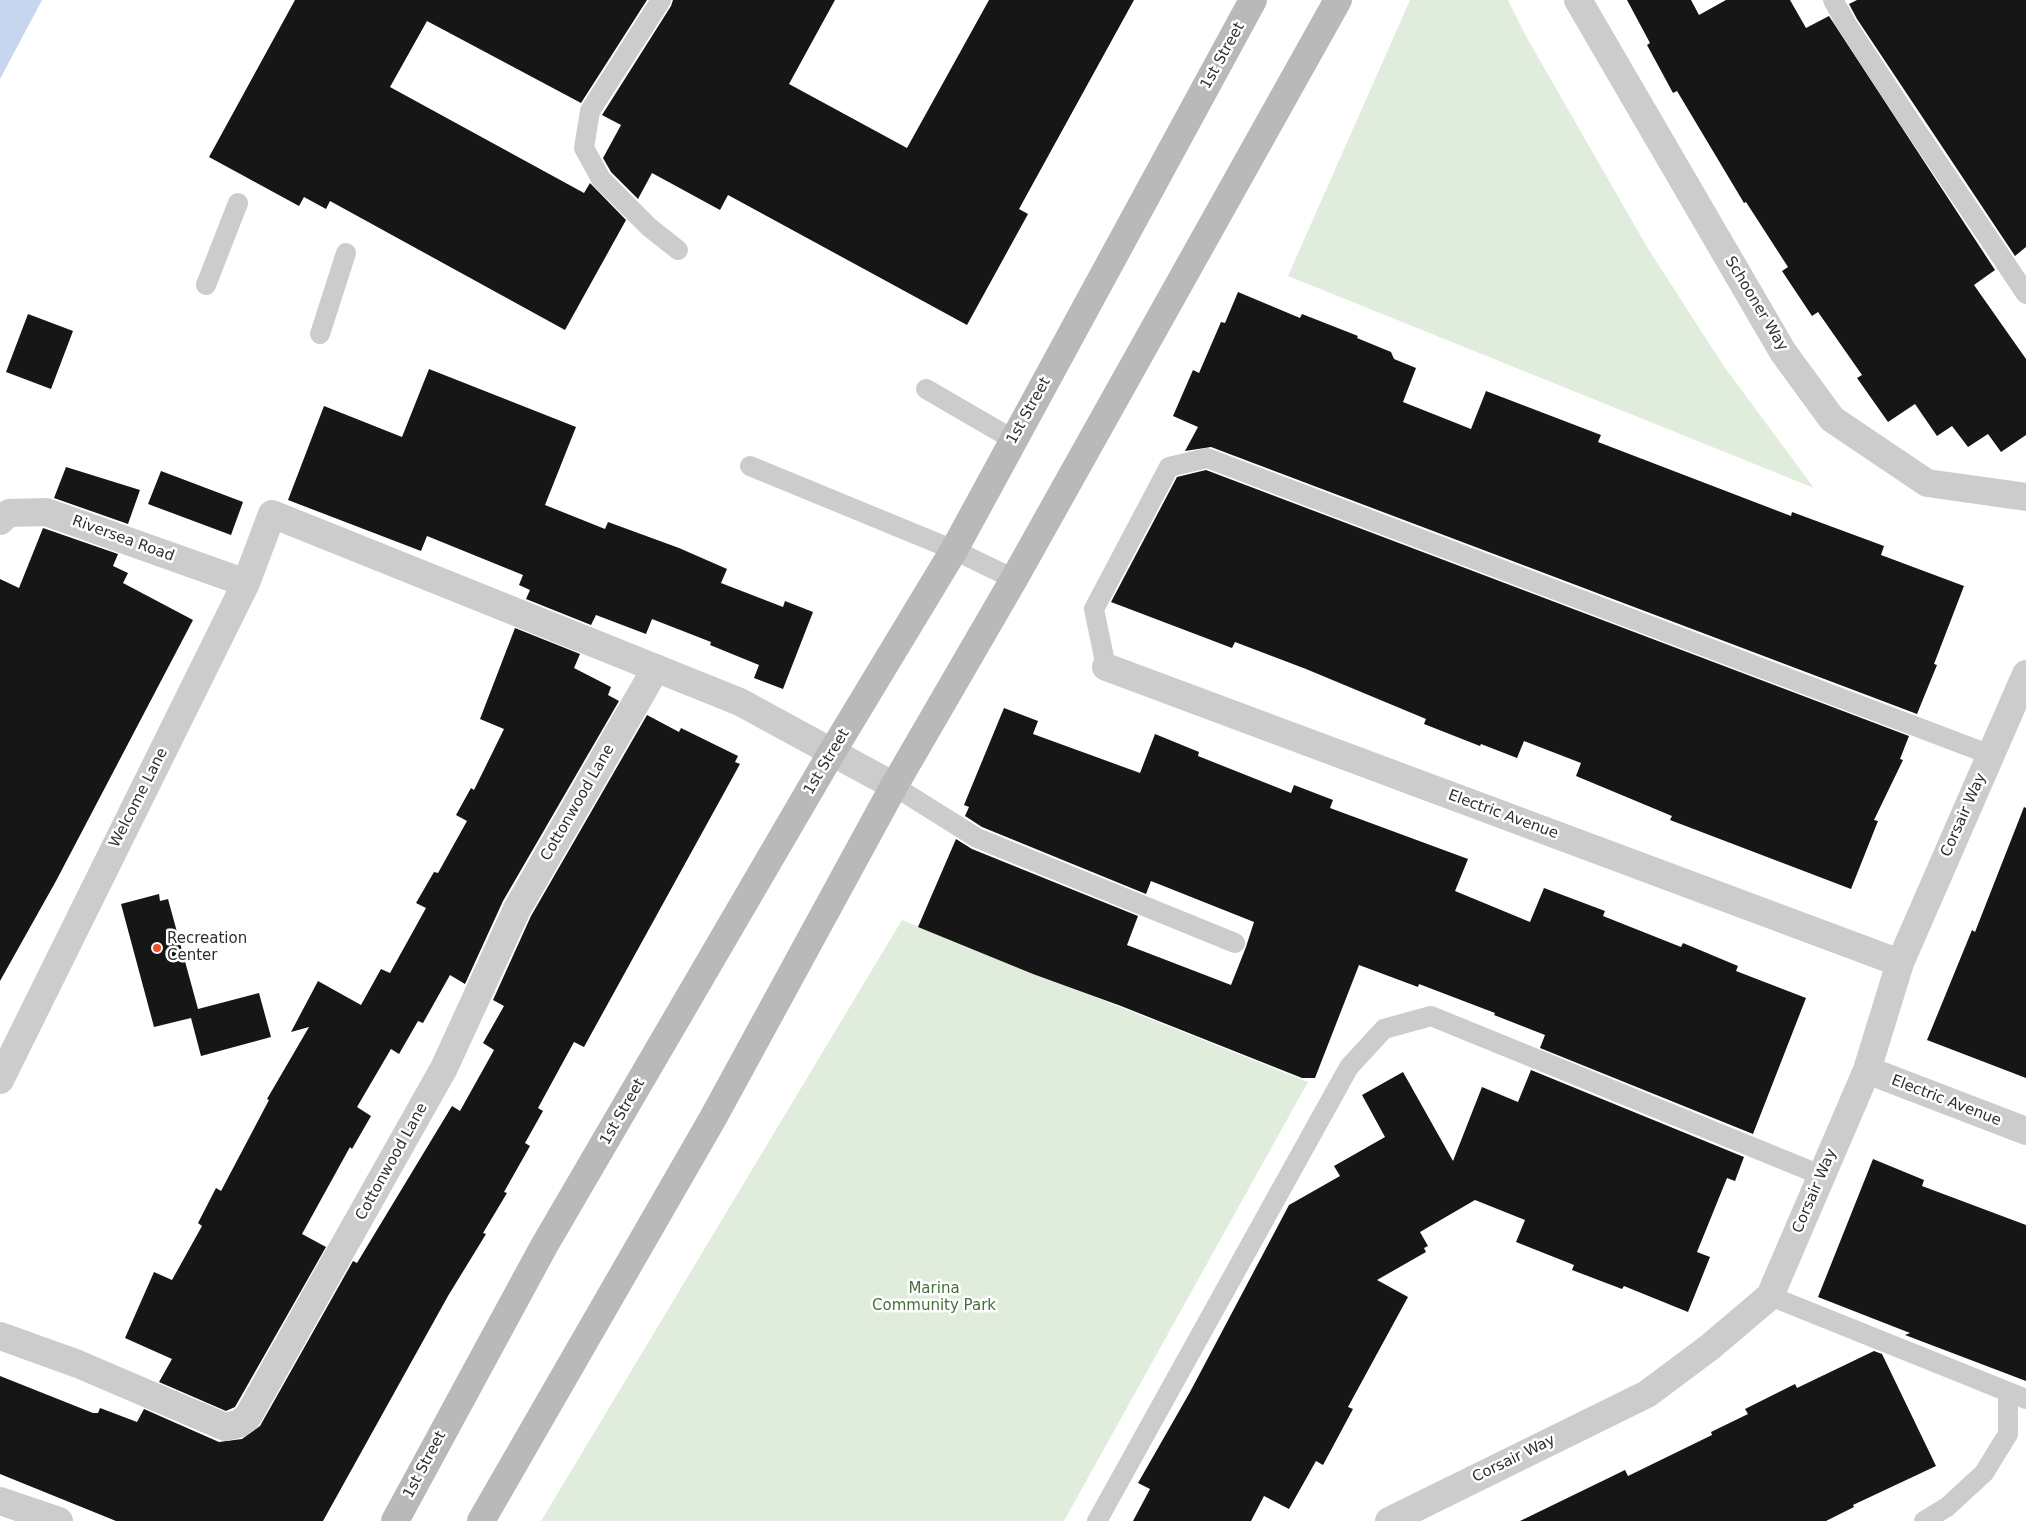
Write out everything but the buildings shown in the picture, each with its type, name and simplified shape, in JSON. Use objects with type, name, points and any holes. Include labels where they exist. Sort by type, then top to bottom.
[{"type":"main road","name":"1st Street","points":[[395,1521],[544,1246],[832,752],[954,550],[1253,0]]},
{"type":"main road","points":[[481,1521],[712,1118],[894,786],[1014,579],[1338,0]]},
{"type":"street","name":"Schooner Way","points":[[1578,0],[1783,352],[1832,419],[1927,483],[2026,497]]},
{"type":"street","name":"Riversea Road","points":[[0,522],[9,513],[46,512],[246,583]]},
{"type":"street","name":"Welcome Lane","points":[[0,1080],[246,583],[272,514],[656,668]]},
{"type":"street","name":"Electric Avenue","points":[[1106,667],[1900,963]]},
{"type":"street","points":[[656,668],[740,702],[894,786]]},
{"type":"street","name":"Cottonwood Lane","points":[[0,1336],[78,1364],[225,1427],[238,1424],[247,1418],[444,1068],[517,908],[656,668]]},
{"type":"street","name":"Corsair Way","points":[[1389,1521],[1647,1394],[1710,1347],[1770,1296],[1823,1176],[1866,1070],[1900,963],[2026,674]]},
{"type":"street","name":"Electric Avenue","points":[[1866,1070],[2026,1132]]},
{"type":"street","points":[[0,1501],[60,1521]]},
{"type":"lane","points":[[661,0],[590,111],[584,148],[601,179],[649,227],[678,250]]},
{"type":"lane","points":[[1833,0],[1894,97],[2026,294]]},
{"type":"lane","points":[[206,285],[238,203]]},
{"type":"lane","points":[[320,334],[346,253]]},
{"type":"lane","points":[[926,389],[1014,440]]},
{"type":"lane","points":[[1106,667],[1094,609],[1169,467],[1207,458],[1991,754]]},
{"type":"lane","points":[[750,466],[954,550],[1014,579]]},
{"type":"lane","points":[[894,786],[977,838],[1235,943]]},
{"type":"lane","points":[[1097,1521],[1350,1067],[1384,1029],[1431,1016],[1823,1176]]},
{"type":"lane","points":[[1770,1296],[2017,1395],[2008,1434],[1984,1473],[1947,1507],[1924,1521]]},
{"type":"green space","points":[[1410,0],[1508,0],[1527,38],[1647,247],[1723,365],[1814,488],[1288,276]]},
{"type":"green space","name":"Marina Community Park","points":[[902,920],[1308,1082],[1064,1521],[541,1521]]},
{"type":"water","points":[[0,0],[42,0],[0,79]]},
{"type":"place","name":"Recreation Center","points":[[157,948]]}]
